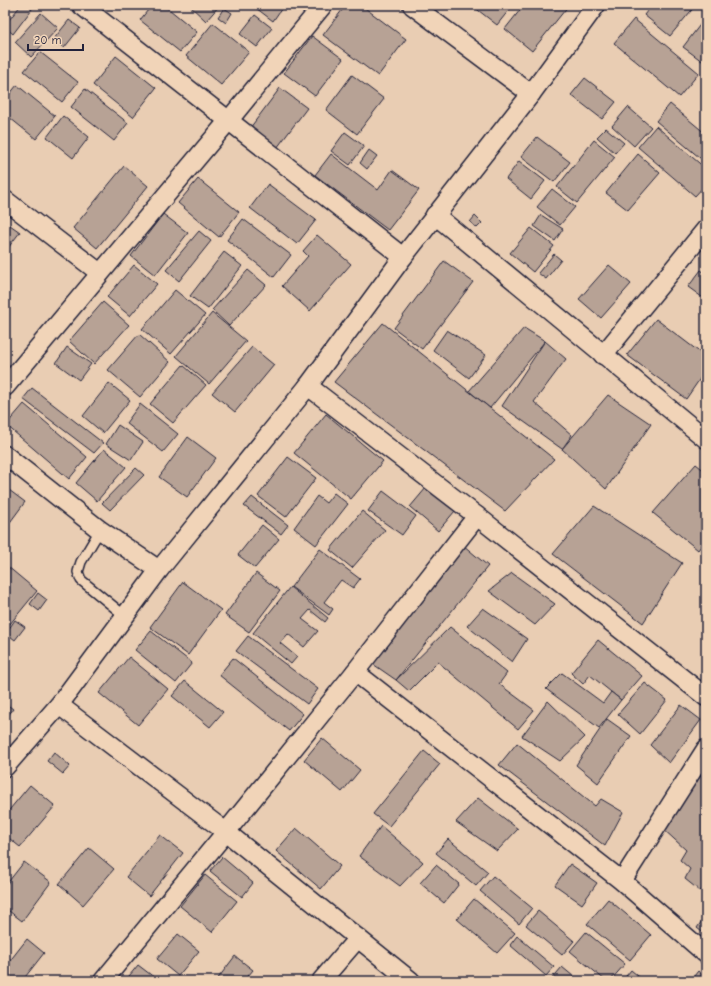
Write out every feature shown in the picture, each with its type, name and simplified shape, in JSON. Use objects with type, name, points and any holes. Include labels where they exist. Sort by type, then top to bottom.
[{"type":"street","points":[[81,5],[403,257]]},
{"type":"street","points":[[5,387],[229,120],[323,5]]},
{"type":"street","points":[[412,5],[531,94]]},
{"type":"street","points":[[5,767],[59,705],[159,570],[308,386],[403,257],[531,94],[596,5]]},
{"type":"street","points":[[5,200],[100,273]]},
{"type":"street","points":[[435,215],[603,356],[706,439]]},
{"type":"street","points":[[603,356],[706,229]]},
{"type":"street","points":[[308,386],[477,516],[706,697]]},
{"type":"street","points":[[5,455],[100,530],[159,570]]},
{"type":"street","points":[[103,981],[355,672],[477,516]]},
{"type":"street","points":[[355,672],[622,881],[706,954]]},
{"type":"street","points":[[59,705],[226,832],[412,981]]},
{"type":"street","points":[[622,881],[706,749]]},
{"type":"street","points":[[321,981],[358,938]]},
{"type":"lane","points":[[100,530],[81,562],[78,572],[81,580],[125,616]]},
{"type":"building","points":[[21,5],[35,5],[13,34],[5,27],[5,25]]},
{"type":"building","points":[[152,5],[164,5],[197,32],[180,52],[140,20]]},
{"type":"building","points":[[189,5],[220,5],[206,21]]},
{"type":"building","points":[[252,5],[284,5],[273,21]]},
{"type":"building","points":[[346,5],[361,5],[406,39],[378,76],[323,35]]},
{"type":"building","points":[[476,5],[513,5],[497,25],[474,7]]},
{"type":"building","points":[[524,5],[569,5],[532,51],[505,29]]},
{"type":"building","points":[[652,5],[696,5],[670,36],[644,15]]},
{"type":"building","points":[[224,8],[232,13],[226,23],[218,17]]},
{"type":"building","points":[[41,13],[58,28],[31,57],[15,42]]},
{"type":"building","points":[[255,15],[272,28],[257,47],[240,34]]},
{"type":"building","points":[[706,17],[706,64],[683,47]]},
{"type":"building","points":[[634,19],[699,73],[679,97],[614,43]]},
{"type":"building","points":[[69,20],[80,28],[64,48],[53,40]]},
{"type":"building","points":[[213,23],[249,52],[221,85],[186,56]]},
{"type":"building","points":[[312,36],[343,59],[315,96],[284,73]]},
{"type":"building","points":[[40,52],[78,82],[62,102],[24,71]]},
{"type":"building","points":[[116,56],[156,88],[133,117],[93,85]]},
{"type":"building","points":[[352,75],[384,99],[357,134],[326,110]]},
{"type":"building","points":[[585,78],[616,102],[602,119],[571,95]]},
{"type":"building","points":[[17,85],[55,116],[36,139],[5,114],[5,100]]},
{"type":"building","points":[[280,88],[307,108],[277,148],[250,128]]},
{"type":"building","points":[[85,89],[128,123],[114,141],[71,107]]},
{"type":"building","points":[[670,104],[706,134],[706,163],[656,121]]},
{"type":"building","points":[[628,107],[651,127],[634,146],[612,126]]},
{"type":"building","points":[[63,116],[89,137],[73,158],[47,137]]},
{"type":"building","points":[[656,126],[706,169],[706,184],[695,196],[638,147]]},
{"type":"building","points":[[606,128],[624,143],[615,153],[597,137]]},
{"type":"building","points":[[345,132],[364,146],[350,165],[331,151]]},
{"type":"building","points":[[537,137],[570,162],[554,182],[521,157]]},
{"type":"building","points":[[594,140],[615,157],[577,203],[557,187]]},
{"type":"building","points":[[369,150],[377,156],[367,169],[360,163]]},
{"type":"building","points":[[331,154],[378,190],[392,170],[419,190],[388,230],[315,175]]},
{"type":"building","points":[[638,154],[660,173],[628,210],[606,193]]},
{"type":"building","points":[[519,161],[545,181],[531,199],[506,179]]},
{"type":"building","points":[[124,166],[148,186],[97,248],[73,228]]},
{"type":"building","points":[[198,179],[239,212],[219,237],[178,203]]},
{"type":"building","points":[[268,184],[316,220],[297,244],[250,208]]},
{"type":"building","points":[[552,189],[575,207],[560,225],[537,207]]},
{"type":"building","points":[[163,214],[188,233],[155,275],[131,256]]},
{"type":"building","points":[[541,215],[563,229],[555,241],[534,226]]},
{"type":"building","points":[[475,216],[482,223],[477,228],[470,222]]},
{"type":"building","points":[[243,219],[291,255],[274,277],[227,240]]},
{"type":"building","points":[[10,225],[20,232],[5,252],[5,232]]},
{"type":"building","points":[[531,228],[554,246],[533,272],[510,253]]},
{"type":"building","points":[[199,231],[211,241],[179,281],[166,270]]},
{"type":"building","points":[[317,235],[351,264],[310,311],[282,286],[308,256],[303,251]]},
{"type":"building","points":[[224,252],[242,266],[208,309],[190,296]]},
{"type":"building","points":[[554,254],[561,260],[546,279],[538,273]]},
{"type":"building","points":[[444,261],[473,282],[422,349],[394,328]]},
{"type":"building","points":[[134,265],[157,284],[130,316],[107,297]]},
{"type":"building","points":[[609,265],[631,284],[601,318],[579,299]]},
{"type":"building","points":[[248,270],[266,285],[229,326],[212,310]]},
{"type":"building","points":[[701,270],[706,274],[706,300],[688,287]]},
{"type":"building","points":[[175,290],[205,315],[171,354],[142,329]]},
{"type":"building","points":[[103,302],[129,325],[94,364],[69,341]]},
{"type":"building","points":[[212,313],[246,341],[209,384],[176,356]]},
{"type":"building","points":[[656,319],[706,357],[706,370],[686,399],[627,355]]},
{"type":"building","points":[[383,323],[554,459],[505,511],[334,382]]},
{"type":"building","points":[[524,328],[545,341],[490,408],[469,391]]},
{"type":"building","points":[[447,330],[486,355],[469,378],[433,350]]},
{"type":"building","points":[[139,334],[170,362],[140,397],[108,370]]},
{"type":"building","points":[[545,341],[566,359],[534,402],[572,435],[562,449],[502,406]]},
{"type":"building","points":[[67,347],[91,364],[79,380],[56,363]]},
{"type":"building","points":[[252,347],[274,365],[235,412],[212,393]]},
{"type":"building","points":[[183,365],[206,385],[173,423],[150,404]]},
{"type":"building","points":[[109,383],[130,400],[103,433],[83,416]]},
{"type":"building","points":[[32,388],[103,443],[94,453],[23,399]]},
{"type":"building","points":[[608,395],[651,424],[606,489],[562,449]]},
{"type":"building","points":[[24,404],[87,457],[69,479],[6,425]]},
{"type":"building","points":[[140,404],[178,434],[163,452],[126,423]]},
{"type":"building","points":[[326,414],[383,461],[351,499],[294,453]]},
{"type":"building","points":[[118,425],[143,442],[131,460],[106,444]]},
{"type":"building","points":[[188,437],[216,458],[187,497],[159,477]]},
{"type":"building","points":[[104,449],[126,467],[97,501],[76,483]]},
{"type":"building","points":[[288,457],[316,478],[286,517],[258,496]]},
{"type":"building","points":[[696,464],[706,472],[706,539],[698,550],[653,513]]},
{"type":"building","points":[[136,468],[144,475],[110,510],[102,503]]},
{"type":"building","points":[[5,487],[25,502],[5,529]]},
{"type":"building","points":[[426,488],[455,511],[438,531],[410,507]]},
{"type":"building","points":[[383,491],[416,516],[402,535],[368,511]]},
{"type":"building","points":[[334,493],[348,504],[316,545],[294,528],[317,496],[326,503]]},
{"type":"building","points":[[252,497],[288,525],[281,534],[244,506]]},
{"type":"building","points":[[594,506],[682,563],[643,623],[553,554]]},
{"type":"building","points":[[362,511],[385,530],[352,568],[330,550]]},
{"type":"building","points":[[262,525],[279,539],[255,568],[238,555]]},
{"type":"building","points":[[463,545],[488,566],[396,680],[370,662]]},
{"type":"building","points":[[320,549],[360,579],[353,588],[341,580],[324,602],[333,609],[329,615],[291,587]]},
{"type":"building","points":[[7,566],[37,591],[5,630],[5,569]]},
{"type":"building","points":[[256,573],[280,591],[249,632],[225,615]]},
{"type":"building","points":[[512,573],[555,604],[535,625],[489,591]]},
{"type":"building","points":[[183,582],[221,610],[188,655],[150,627]]},
{"type":"building","points":[[290,587],[328,618],[325,622],[310,610],[302,619],[318,631],[304,647],[288,634],[280,643],[297,657],[291,664],[253,633]]},
{"type":"building","points":[[38,593],[47,600],[39,611],[30,604]]},
{"type":"building","points":[[483,608],[527,639],[512,662],[467,626]]},
{"type":"building","points":[[15,620],[25,627],[15,640],[6,633]]},
{"type":"building","points":[[450,627],[507,673],[499,684],[534,710],[518,729],[438,662],[409,691],[396,680]]},
{"type":"building","points":[[151,631],[192,663],[176,683],[135,650]]},
{"type":"building","points":[[248,636],[318,689],[307,704],[236,651]]},
{"type":"building","points":[[598,640],[642,676],[621,700],[590,675],[583,684],[571,673]]},
{"type":"building","points":[[129,657],[168,689],[138,725],[99,693]]},
{"type":"building","points":[[233,658],[303,714],[289,731],[219,675]]},
{"type":"building","points":[[562,673],[603,703],[611,692],[621,700],[599,728],[546,689]]},
{"type":"building","points":[[185,681],[223,712],[210,727],[172,696]]},
{"type":"building","points":[[645,683],[667,700],[640,734],[618,714]]},
{"type":"building","points":[[548,701],[585,737],[560,761],[522,736]]},
{"type":"building","points":[[5,703],[13,709],[5,720]]},
{"type":"building","points":[[681,705],[701,720],[669,763],[650,745]]},
{"type":"building","points":[[607,719],[631,736],[598,783],[576,765]]},
{"type":"building","points":[[322,738],[360,770],[342,792],[304,760]]},
{"type":"building","points":[[517,743],[595,806],[601,799],[623,812],[605,846],[499,765]]},
{"type":"building","points":[[424,751],[440,764],[389,826],[373,814]]},
{"type":"building","points":[[54,752],[70,766],[63,774],[47,761]]},
{"type":"building","points":[[706,769],[706,885],[700,891],[685,879],[690,869],[680,860],[686,850],[662,828]]},
{"type":"building","points":[[30,785],[55,806],[20,847],[5,835],[5,815]]},
{"type":"building","points":[[478,798],[518,829],[497,851],[456,822]]},
{"type":"building","points":[[381,826],[423,862],[400,886],[359,856]]},
{"type":"building","points":[[296,828],[340,866],[321,889],[276,851]]},
{"type":"building","points":[[160,835],[183,853],[149,896],[126,877]]},
{"type":"building","points":[[448,839],[488,872],[476,886],[436,853]]},
{"type":"building","points":[[89,848],[114,869],[83,905],[59,884]]},
{"type":"building","points":[[222,857],[253,883],[242,897],[210,871]]},
{"type":"building","points":[[24,862],[51,882],[22,921],[5,908],[5,886]]},
{"type":"building","points":[[570,864],[597,883],[582,904],[555,885]]},
{"type":"building","points":[[436,865],[459,884],[444,903],[420,883]]},
{"type":"building","points":[[205,875],[237,901],[212,932],[180,906]]},
{"type":"building","points":[[493,876],[532,908],[519,924],[480,891]]},
{"type":"building","points":[[474,899],[515,933],[497,953],[457,919]]},
{"type":"building","points":[[608,899],[651,935],[630,960],[587,924]]},
{"type":"building","points":[[538,911],[574,941],[562,955],[526,925]]},
{"type":"building","points":[[706,915],[706,935],[697,928]]},
{"type":"building","points":[[586,932],[625,964],[610,981],[606,981],[570,951]]},
{"type":"building","points":[[178,934],[199,951],[178,976],[157,959]]},
{"type":"building","points":[[517,936],[554,967],[546,976],[510,945]]},
{"type":"building","points":[[27,939],[44,953],[22,981],[5,981],[5,967]]},
{"type":"building","points":[[235,956],[253,970],[244,981],[216,981]]},
{"type":"building","points":[[138,965],[159,981],[125,981]]},
{"type":"building","points":[[562,967],[579,981],[550,981]]},
{"type":"building","points":[[631,970],[644,981],[622,981]]},
{"type":"building","points":[[698,971],[706,978],[706,981],[690,981]]}]
